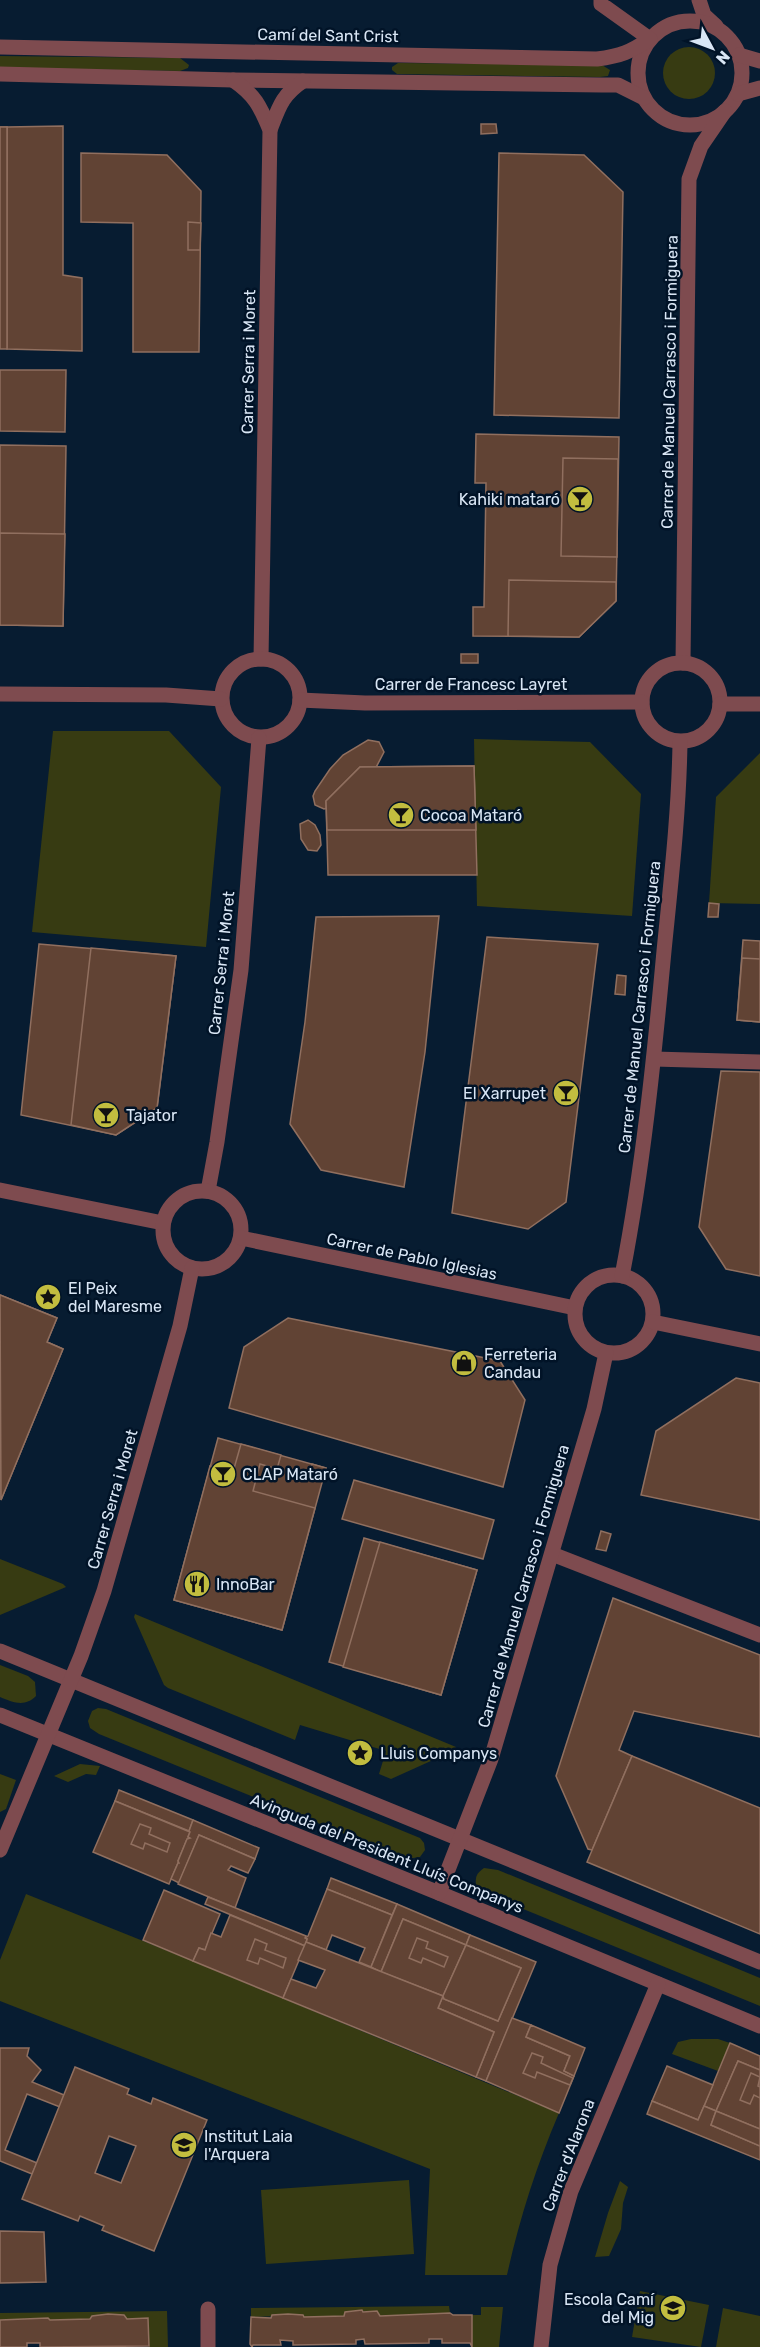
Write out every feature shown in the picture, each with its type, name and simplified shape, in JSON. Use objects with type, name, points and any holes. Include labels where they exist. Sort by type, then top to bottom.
[{"type":"street","points":[[601,0],[602,4],[650,39]]},
{"type":"street","points":[[699,0],[704,15],[732,41],[739,55],[742,81],[738,93],[725,111],[703,123],[678,124],[666,119],[644,98],[639,83],[638,68],[642,52],[650,39],[665,27],[678,22],[707,23],[720,30]]},
{"type":"street","name":"Camí del Sant Crist","points":[[0,48],[597,58],[618,57],[650,39]]},
{"type":"street","points":[[739,55],[760,61]]},
{"type":"street","points":[[0,74],[233,80],[618,85],[644,98]]},
{"type":"street","name":"Carrer Serra i Moret","points":[[233,80],[249,91],[258,101],[270,130],[261,659]]},
{"type":"street","points":[[270,130],[281,102],[303,81]]},
{"type":"street","points":[[738,93],[760,88]]},
{"type":"street","name":"Carrer de Manuel Carrasco i Formiguera","points":[[682,663],[689,179],[701,146],[725,111]]},
{"type":"street","points":[[261,659],[273,661],[293,676],[300,700],[294,717],[282,731],[259,738],[245,735],[232,726],[224,713],[221,699],[224,684],[232,671],[245,662],[261,659]]},
{"type":"street","points":[[682,663],[693,665],[710,675],[719,693],[720,704],[717,718],[708,731],[695,739],[680,742],[668,740],[657,734],[649,725],[642,702],[644,690],[659,670],[682,663]]},
{"type":"street","points":[[0,694],[166,695],[221,699]]},
{"type":"street","name":"Carrer de Francesc Layret","points":[[300,700],[365,703],[642,702]]},
{"type":"street","points":[[720,704],[760,705]]},
{"type":"street","name":"Carrer Serra i Moret","points":[[208,1191],[241,970],[259,738]]},
{"type":"street","name":"Carrer de Manuel Carrasco i Formiguera","points":[[622,1276],[633,1221],[654,1059],[678,801],[680,742]]},
{"type":"street","points":[[654,1059],[760,1062]]},
{"type":"street","points":[[0,1190],[164,1223]]},
{"type":"street","points":[[208,1191],[225,1199],[237,1213],[241,1226],[241,1239],[228,1260],[205,1269],[192,1268],[181,1264],[166,1246],[164,1223],[169,1209],[179,1198],[193,1192],[208,1191]]},
{"type":"street","name":"Carrer de Pablo Iglesias","points":[[241,1239],[575,1308]]},
{"type":"street","name":"Carrer Serra i Moret","points":[[0,1850],[71,1679],[104,1591],[180,1326],[192,1268]]},
{"type":"street","points":[[606,1276],[622,1276],[634,1280],[650,1298],[653,1323],[648,1334],[630,1350],[606,1353],[586,1341],[579,1331],[575,1320],[575,1308],[581,1293],[592,1282],[606,1276]]},
{"type":"street","points":[[653,1323],[760,1344]]},
{"type":"street","name":"Carrer de Manuel Carrasco i Formiguera","points":[[439,1893],[491,1759],[594,1409],[606,1353]]},
{"type":"street","points":[[552,1554],[760,1635]]},
{"type":"street","points":[[0,1652],[71,1679],[760,1962]]},
{"type":"street","name":"Avinguda del President Lluís Companys","points":[[0,1715],[760,2026]]},
{"type":"street","name":"Carrer d'Alarona","points":[[541,2347],[550,2265],[571,2191],[658,1984]]},
{"type":"street","points":[[208,2309],[208,2347]]},
{"type":"green space","points":[[689,47],[699,49],[707,55],[713,63],[715,73],[713,83],[707,91],[699,97],[689,99],[679,97],[671,91],[665,83],[663,73],[665,63],[671,55],[679,49]]},
{"type":"green space","points":[[0,56],[180,58],[189,65],[188,68],[180,71],[0,68]]},
{"type":"green space","points":[[398,63],[602,65],[610,70],[608,76],[600,77],[397,74],[392,67]]},
{"type":"green space","points":[[53,731],[169,731],[221,787],[206,947],[32,932]]},
{"type":"green space","points":[[474,739],[590,742],[641,794],[632,916],[477,906]]},
{"type":"green space","points":[[760,753],[760,904],[709,903],[716,797]]},
{"type":"green space","points":[[0,1559],[63,1584],[66,1587],[0,1615]]},
{"type":"green space","points":[[135,1614],[456,1747],[453,1751],[391,1779],[379,1774],[386,1751],[300,1725],[295,1740],[168,1688],[164,1685],[134,1617]]},
{"type":"green space","points":[[0,1665],[28,1676],[35,1682],[36,1696],[23,1703],[0,1697]]},
{"type":"green space","points":[[98,1708],[106,1709],[420,1838],[425,1850],[420,1857],[406,1859],[99,1734],[90,1728],[88,1721],[92,1711]]},
{"type":"green space","points":[[80,1764],[100,1766],[96,1775],[86,1774],[68,1782],[54,1776]]},
{"type":"green space","points":[[0,1774],[16,1780],[6,1809],[0,1812]]},
{"type":"green space","points":[[484,1868],[498,1870],[760,1978],[760,2006],[484,1893],[476,1882],[477,1875]]},
{"type":"green space","points":[[26,1894],[559,2113],[529,2192],[507,2275],[425,2275],[430,2169],[0,2001],[0,1960]]},
{"type":"green space","points":[[691,2039],[718,2039],[730,2043],[718,2071],[672,2054],[678,2042]]},
{"type":"green space","points":[[409,2180],[414,2254],[266,2264],[261,2190]]},
{"type":"green space","points":[[620,2181],[628,2187],[623,2203],[621,2229],[609,2256],[595,2257],[608,2213]]},
{"type":"green space","points":[[640,2291],[709,2305],[701,2347],[632,2337]]},
{"type":"green space","points":[[449,2306],[450,2313],[419,2315],[380,2316],[377,2311],[345,2312],[344,2316],[251,2317],[251,2308]]},
{"type":"green space","points":[[481,2307],[503,2307],[499,2347],[472,2347],[472,2315],[481,2315]]},
{"type":"green space","points":[[723,2308],[760,2316],[760,2347],[716,2347]]},
{"type":"green space","points":[[167,2311],[168,2347],[149,2347],[148,2318],[127,2319],[124,2315],[92,2316],[90,2319],[0,2320],[0,2313]]},
{"type":"building","points":[[481,124],[496,124],[497,133],[481,134]]},
{"type":"building","points":[[63,126],[63,275],[82,278],[82,351],[7,349],[7,127]]},
{"type":"building","points":[[0,127],[7,127],[7,181],[0,181]]},
{"type":"building","points":[[0,127],[7,127],[7,349],[0,349]]},
{"type":"building","points":[[81,153],[167,155],[201,191],[199,352],[133,352],[133,223],[81,222]]},
{"type":"building","points":[[499,153],[584,155],[623,192],[619,418],[494,415]]},
{"type":"building","points":[[188,222],[201,223],[200,250],[188,250]]},
{"type":"building","points":[[0,370],[66,370],[65,432],[0,431]]},
{"type":"building","points":[[476,434],[619,437],[616,601],[579,637],[473,636],[473,607],[484,607],[486,483],[475,483]]},
{"type":"building","points":[[0,445],[66,446],[63,626],[0,625]]},
{"type":"building","points":[[563,458],[618,459],[617,557],[561,556]]},
{"type":"building","points":[[0,533],[65,534],[63,626],[0,625]]},
{"type":"building","points":[[509,580],[616,582],[616,601],[579,637],[508,636]]},
{"type":"building","points":[[461,654],[478,654],[478,663],[461,663]]},
{"type":"building","points":[[368,740],[379,742],[384,752],[369,781],[361,790],[337,806],[324,809],[315,805],[313,796],[315,791],[330,769],[343,755]]},
{"type":"building","name":"Cocoa Mataró","points":[[474,766],[477,875],[328,875],[326,801],[360,767]]},
{"type":"building","points":[[474,766],[476,830],[327,830],[326,801],[360,767]]},
{"type":"building","points":[[308,820],[315,825],[320,835],[321,845],[317,851],[308,850],[301,839],[300,824]]},
{"type":"building","points":[[709,903],[719,904],[718,917],[708,917]]},
{"type":"building","points":[[439,916],[425,1052],[404,1187],[321,1170],[290,1124],[305,1022],[316,917]]},
{"type":"building","points":[[487,937],[598,944],[566,1202],[528,1229],[452,1213]]},
{"type":"building","points":[[743,940],[760,941],[760,1022],[737,1020]]},
{"type":"building","points":[[39,944],[176,956],[157,1108],[116,1135],[21,1115]]},
{"type":"building","points":[[91,948],[176,956],[157,1108],[116,1135],[71,1125]]},
{"type":"building","points":[[742,958],[760,959],[760,1022],[737,1020]]},
{"type":"building","points":[[617,975],[626,976],[625,995],[615,994]]},
{"type":"building","points":[[721,1071],[760,1072],[760,1276],[726,1269],[699,1227]]},
{"type":"building","points":[[0,1295],[57,1318],[47,1342],[63,1349],[1,1500]]},
{"type":"building","points":[[0,1295],[57,1318],[47,1342],[63,1349],[1,1500]]},
{"type":"building","points":[[288,1318],[500,1361],[525,1400],[503,1487],[229,1408],[244,1347]]},
{"type":"building","points":[[736,1378],[760,1383],[760,1520],[641,1495],[656,1431]]},
{"type":"building","points":[[218,1438],[326,1468],[282,1630],[174,1600]]},
{"type":"building","points":[[241,1444],[281,1455],[277,1469],[260,1464],[253,1491],[315,1508],[282,1630],[174,1600],[210,1466],[233,1472]]},
{"type":"building","points":[[312,1464],[326,1468],[325,1474],[310,1470]]},
{"type":"building","points":[[354,1480],[494,1520],[483,1559],[342,1519]]},
{"type":"building","points":[[601,1531],[611,1534],[606,1551],[596,1549]]},
{"type":"building","points":[[364,1538],[477,1570],[441,1695],[329,1662]]},
{"type":"building","points":[[380,1542],[477,1570],[441,1695],[343,1667]]},
{"type":"building","points":[[613,1598],[760,1655],[760,1737],[634,1711],[619,1750],[632,1756],[592,1850],[588,1849],[556,1776]]},
{"type":"building","points":[[632,1756],[760,1808],[760,1934],[587,1862]]},
{"type":"building","points":[[119,1790],[193,1820],[189,1831],[115,1801]]},
{"type":"building","points":[[115,1801],[190,1832],[188,1837],[190,1838],[187,1839],[169,1884],[93,1852]]},
{"type":"building","points":[[193,1820],[259,1848],[255,1859],[199,1835],[179,1883],[171,1879],[187,1839],[190,1838],[188,1837],[189,1831]]},
{"type":"building","points":[[140,1824],[151,1828],[149,1834],[170,1843],[167,1852],[145,1843],[143,1849],[131,1844]]},
{"type":"building","points":[[199,1835],[255,1859],[248,1873],[231,1866],[228,1870],[246,1878],[235,1908],[178,1884]]},
{"type":"building","points":[[331,1878],[397,1904],[392,1915],[327,1889]]},
{"type":"building","points":[[327,1889],[392,1915],[371,1967],[359,1962],[365,1948],[332,1935],[326,1950],[306,1942],[305,1938],[308,1936]]},
{"type":"building","points":[[164,1890],[220,1914],[205,1950],[199,1948],[193,1961],[143,1940]]},
{"type":"building","points":[[208,1897],[306,1936],[305,1946],[205,1904]]},
{"type":"building","points":[[397,1904],[470,1935],[466,1945],[403,1919],[381,1972],[371,1967]]},
{"type":"building","points":[[230,1915],[305,1946],[283,1998],[193,1961],[199,1948],[205,1950],[211,1933],[221,1937]]},
{"type":"building","points":[[403,1919],[466,1945],[443,1996],[381,1972]]},
{"type":"building","points":[[470,1935],[536,1962],[486,2081],[476,2077],[494,2032],[438,2008],[443,1996],[444,1999],[498,2021],[521,1968],[466,1945]]},
{"type":"building","points":[[417,1938],[428,1942],[426,1948],[448,1957],[444,1967],[423,1958],[421,1963],[409,1958]]},
{"type":"building","points":[[255,1939],[267,1944],[265,1950],[286,1958],[283,1968],[260,1958],[258,1964],[247,1960]]},
{"type":"building","points":[[306,1942],[443,1996],[438,2008],[494,2032],[476,2077],[283,1998],[291,1979],[316,1988],[325,1970],[298,1960]]},
{"type":"building","points":[[466,1945],[521,1968],[498,2021],[444,1999],[443,1996]]},
{"type":"building","points":[[512,2018],[531,2025],[526,2037],[570,2056],[564,2071],[574,2076],[559,2113],[486,2081]]},
{"type":"building","points":[[531,2025],[585,2048],[574,2076],[564,2071],[570,2056],[526,2037]]},
{"type":"building","points":[[730,2043],[760,2056],[760,2070],[738,2061],[716,2111],[704,2106]]},
{"type":"building","points":[[0,2048],[29,2048],[27,2056],[41,2070],[32,2082],[64,2095],[60,2107],[27,2094],[5,2150],[37,2163],[32,2174],[0,2161]]},
{"type":"building","points":[[532,2053],[543,2057],[541,2063],[573,2078],[570,2085],[537,2072],[535,2078],[523,2073]]},
{"type":"building","points":[[738,2061],[760,2070],[760,2129],[716,2111]]},
{"type":"building","points":[[667,2066],[713,2085],[698,2120],[652,2101]]},
{"type":"building","points":[[75,2067],[129,2089],[127,2094],[151,2104],[153,2098],[207,2120],[154,2251],[102,2230],[104,2226],[80,2216],[78,2221],[22,2199]],"holes":[[[109,2136],[136,2146],[121,2183],[95,2173]]]},
{"type":"building","points":[[751,2073],[760,2077],[758,2086],[760,2087],[760,2098],[754,2095],[750,2104],[740,2100]]},
{"type":"building","points":[[652,2101],[698,2120],[704,2106],[716,2111],[711,2125],[760,2146],[760,2160],[647,2114]]},
{"type":"building","points":[[716,2111],[760,2129],[760,2146],[711,2125]]},
{"type":"building","points":[[0,2231],[44,2232],[46,2282],[0,2283]]},
{"type":"building","points":[[362,2310],[363,2312],[377,2311],[380,2316],[450,2313],[472,2315],[472,2347],[470,2343],[442,2343],[442,2339],[429,2339],[429,2343],[365,2344],[364,2339],[356,2340],[356,2344],[293,2345],[293,2341],[280,2340],[281,2345],[253,2345],[252,2347],[250,2344],[251,2317],[271,2318],[272,2315],[288,2314],[304,2317],[344,2316],[345,2312]]},
{"type":"building","points":[[124,2315],[127,2319],[148,2318],[149,2346],[40,2347],[40,2343],[27,2343],[27,2347],[0,2347],[0,2320],[90,2319],[92,2316]]},
{"type":"place","name":"Kahiki mataró","points":[[580,499]]},
{"type":"place","name":"Cocoa Mataró","points":[[401,815]]},
{"type":"place","name":"El Xarrupet","points":[[566,1093]]},
{"type":"place","name":"Tajator","points":[[106,1115]]},
{"type":"place","name":"El Peix del Maresme","points":[[48,1297]]},
{"type":"place","name":"Ferreteria Candau","points":[[464,1363]]},
{"type":"place","name":"CLAP Mataró","points":[[223,1474]]},
{"type":"place","name":"InnoBar","points":[[197,1584]]},
{"type":"place","name":"Lluis Companys","points":[[360,1753]]},
{"type":"place","name":"Institut Laia l'Arquera","points":[[184,2145]]},
{"type":"place","name":"Escola Camí del Mig","points":[[673,2308]]}]
